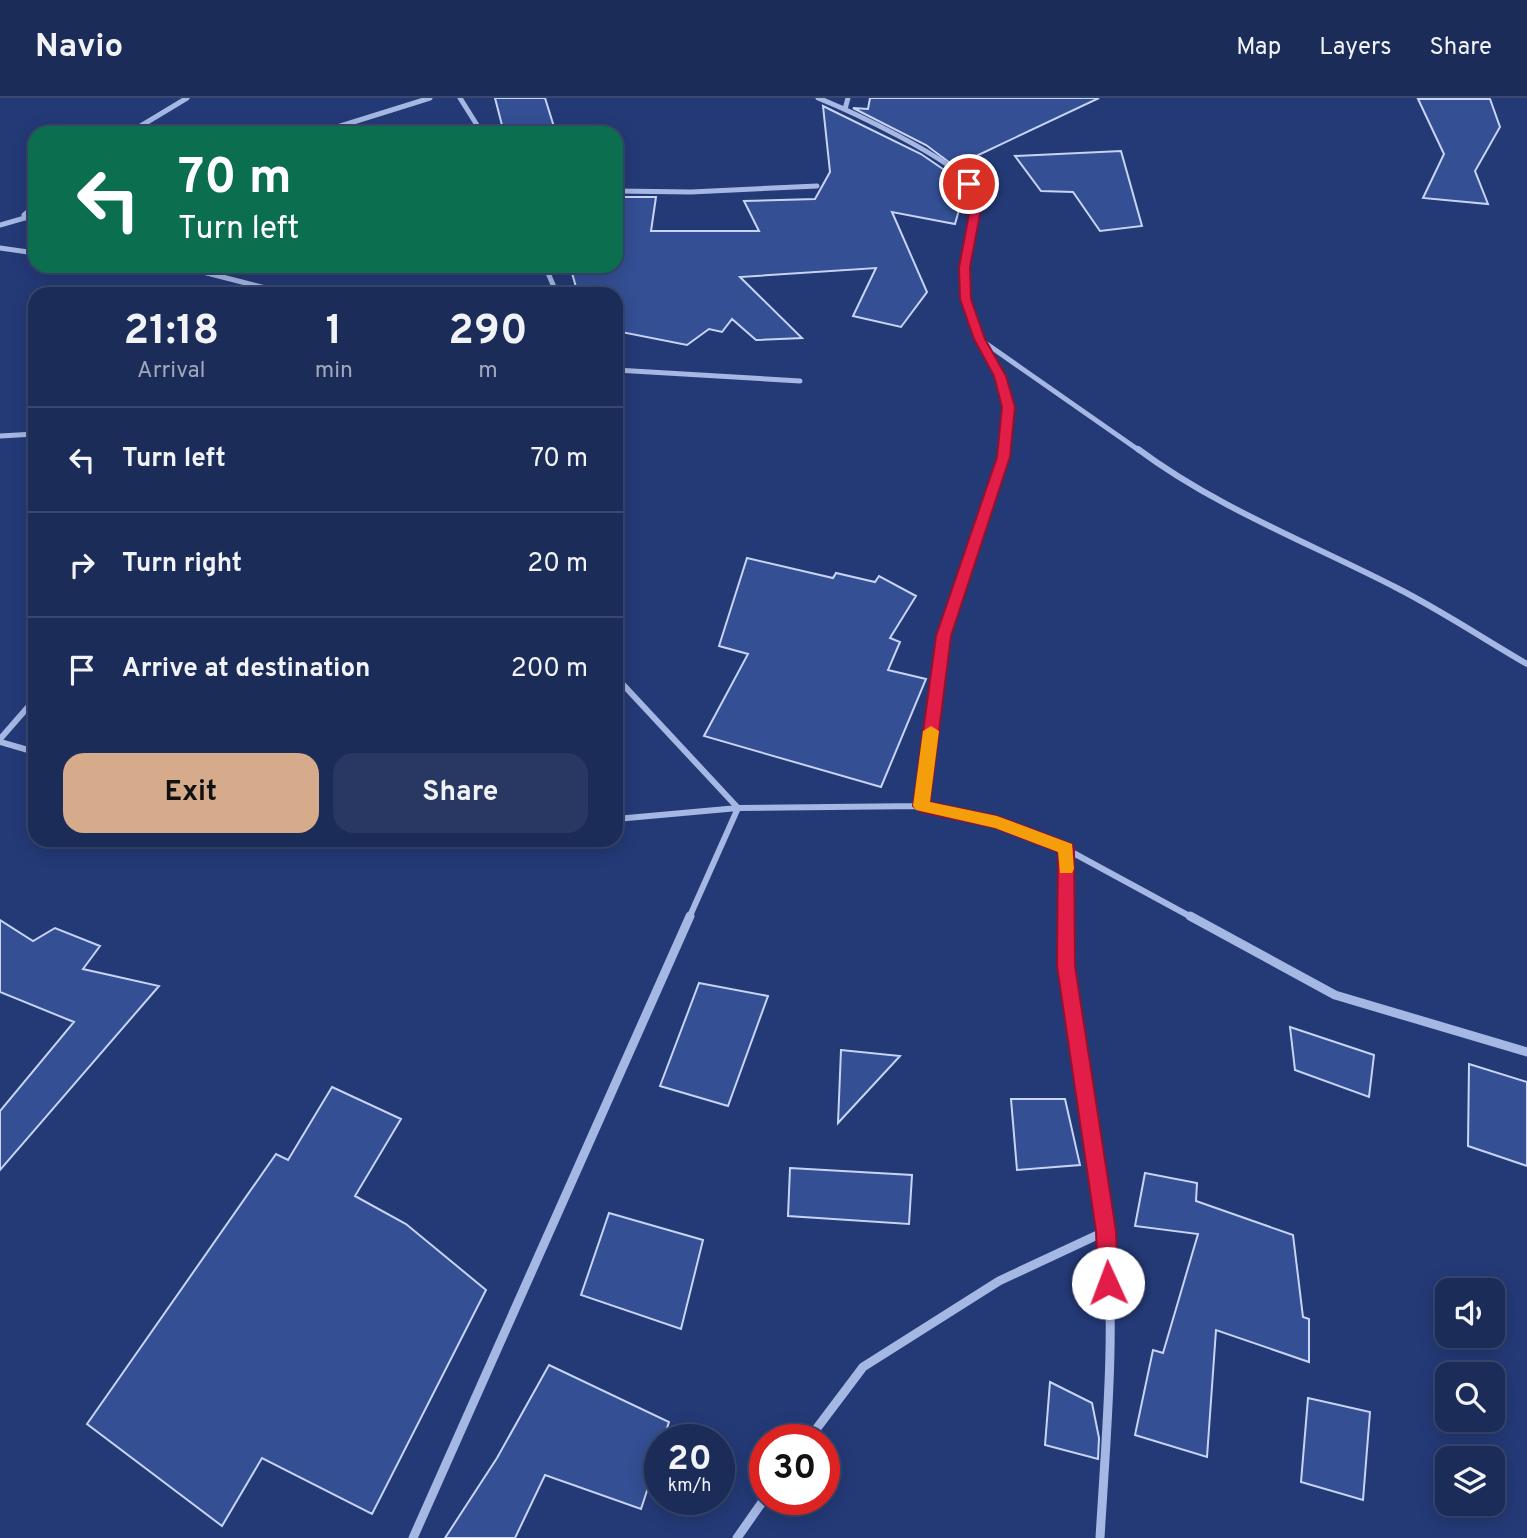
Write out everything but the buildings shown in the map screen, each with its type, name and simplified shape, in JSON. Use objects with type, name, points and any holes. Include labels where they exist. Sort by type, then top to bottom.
[{"type":"street","points":[[141,126],[187,98]]},
{"type":"street","points":[[340,126],[430,98]]},
{"type":"street","points":[[460,98],[478,126]]},
{"type":"street","points":[[818,98],[845,109],[941,160],[969,184],[976,209],[965,267],[965,299],[979,339],[1000,376],[1009,407],[1004,457],[943,636],[921,806]]},
{"type":"street","points":[[845,109],[848,98]]},
{"type":"street","points":[[623,191],[691,192],[817,187]]},
{"type":"street","points":[[21,218],[28,212]]},
{"type":"street","points":[[0,225],[28,216]]},
{"type":"street","points":[[0,248],[28,252]]},
{"type":"street","points":[[207,273],[262,287]]},
{"type":"street","points":[[979,339],[1096,418],[1170,473],[1222,503],[1399,590],[1527,664]]},
{"type":"street","points":[[623,370],[800,381]]},
{"type":"street","points":[[0,436],[28,434]]},
{"type":"street","points":[[623,685],[738,808]]},
{"type":"street","points":[[28,707],[0,741],[28,750]]},
{"type":"street","points":[[623,818],[738,808],[921,806],[997,823],[1066,849],[1335,995],[1527,1052]]},
{"type":"street","points":[[413,1538],[738,808]]},
{"type":"street","points":[[1066,849],[1066,966],[1070,1007],[1106,1231],[1111,1335],[1100,1538]]},
{"type":"street","points":[[820,1424],[863,1367],[999,1281],[1106,1231]]},
{"type":"street","points":[[737,1538],[753,1515]]},
{"type":"slow traffic","points":[[931,731],[921,806],[997,823],[1066,849],[1066,869]]},
{"type":"route","points":[[969,184],[976,209],[965,267],[965,299],[979,339],[1000,376],[1009,407],[1004,457],[943,636],[921,806],[997,823],[1066,849],[1066,966],[1070,1007],[1106,1231],[1108,1283]]}]
